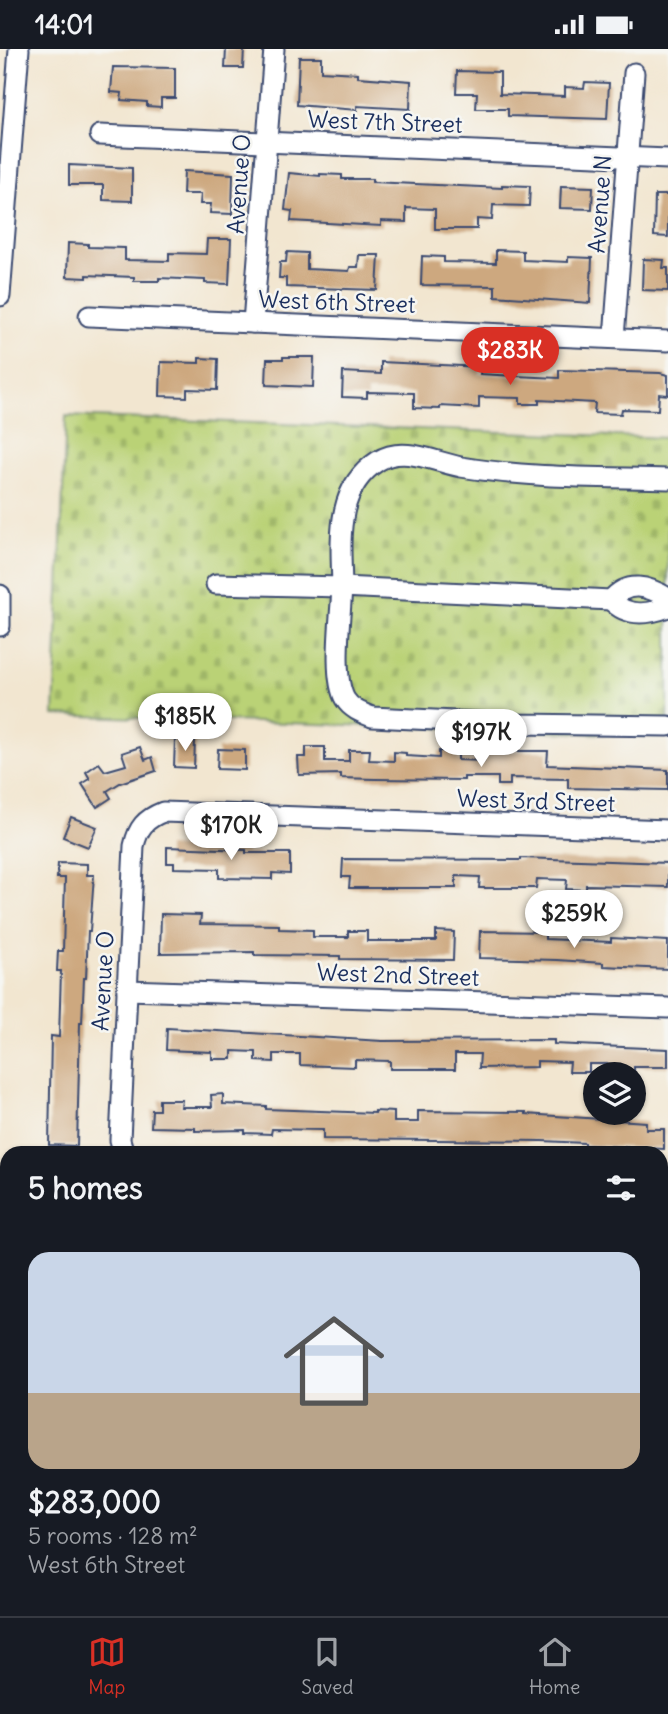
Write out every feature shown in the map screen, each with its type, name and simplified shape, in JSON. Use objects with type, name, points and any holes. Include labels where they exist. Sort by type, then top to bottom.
[{"type":"street","points":[[0,296],[8,96],[19,49]]},
{"type":"street","name":"Avenue O","points":[[253,323],[274,49]]},
{"type":"street","name":"Avenue N","points":[[614,338],[634,73]]},
{"type":"street","name":"West 7th Street","points":[[100,135],[668,159]]},
{"type":"street","name":"West 6th Street","points":[[89,316],[668,341]]},
{"type":"street","points":[[668,479],[499,471],[461,467],[407,454],[394,454],[378,461],[364,473],[346,500],[342,521],[338,677],[345,699],[357,711],[372,717],[400,720],[668,726]]},
{"type":"street","points":[[216,585],[342,587],[611,600],[619,609],[630,613],[645,613],[668,607]]},
{"type":"street","points":[[611,600],[617,592],[629,586],[645,587],[668,598]]},
{"type":"street","points":[[0,595],[0,626]]},
{"type":"street","name":"West 3rd Street","points":[[152,816],[163,812],[668,830]]},
{"type":"street","name":"Avenue O","points":[[122,1146],[134,846],[142,824],[152,816]]},
{"type":"street","name":"West 2nd Street","points":[[127,990],[668,1008]]},
{"type":"green space","points":[[66,416],[668,438],[668,736],[54,715]]},
{"type":"building","points":[[226,49],[244,49],[243,68],[225,68]]},
{"type":"building","points":[[299,57],[321,57],[321,71],[411,81],[410,109],[357,106],[357,110],[297,105]]},
{"type":"building","points":[[113,67],[175,68],[175,98],[161,98],[161,107],[147,106],[147,102],[121,100],[122,93],[111,92]]},
{"type":"building","points":[[457,71],[500,72],[500,94],[565,96],[565,87],[584,88],[585,82],[609,83],[607,119],[508,116],[508,109],[476,109],[477,93],[456,93]]},
{"type":"building","points":[[69,165],[132,168],[132,201],[103,200],[103,185],[69,185]]},
{"type":"building","points":[[184,171],[233,174],[232,214],[210,213],[211,204],[200,204],[201,194],[183,194]]},
{"type":"building","points":[[289,173],[342,175],[342,179],[372,179],[372,182],[502,188],[502,185],[530,186],[529,206],[493,205],[492,220],[477,219],[477,229],[435,229],[435,209],[406,208],[406,222],[381,221],[381,226],[291,221],[292,211],[285,210]]},
{"type":"building","points":[[561,186],[593,187],[592,209],[560,208]]},
{"type":"building","points":[[655,195],[668,195],[668,237],[654,236]]},
{"type":"building","points":[[207,239],[231,239],[229,284],[159,278],[159,281],[134,281],[134,277],[67,277],[68,243],[88,244],[88,247],[125,248],[125,260],[169,261],[169,253],[206,254]]},
{"type":"building","points":[[496,250],[523,251],[523,260],[568,262],[568,257],[592,258],[590,303],[495,296],[495,286],[421,285],[422,256],[444,257],[444,262],[496,263]]},
{"type":"building","points":[[287,252],[307,253],[307,269],[349,271],[350,267],[358,267],[359,255],[379,255],[377,290],[286,287],[286,278],[279,278],[280,262],[286,262]]},
{"type":"building","points":[[643,259],[664,260],[663,268],[668,268],[668,291],[642,290]]},
{"type":"building","points":[[314,357],[313,387],[266,385],[267,359]]},
{"type":"building","points":[[199,358],[218,359],[217,390],[187,389],[187,397],[160,396],[161,362],[199,363]]},
{"type":"building","points":[[381,362],[481,367],[480,374],[559,378],[559,370],[660,373],[668,375],[668,395],[659,394],[658,410],[622,409],[621,414],[594,413],[595,403],[539,400],[539,404],[520,404],[520,398],[479,397],[479,408],[440,406],[440,409],[414,408],[414,393],[367,392],[367,398],[342,397],[343,372],[381,374]]},
{"type":"building","points":[[175,739],[195,740],[194,768],[174,767]]},
{"type":"building","points":[[140,747],[145,760],[152,757],[156,771],[120,783],[107,791],[111,798],[97,807],[82,784],[90,779],[86,772],[99,763],[105,771],[126,765],[122,753]]},
{"type":"building","points":[[306,747],[325,747],[325,761],[349,761],[349,750],[370,750],[369,760],[394,761],[394,752],[406,753],[406,756],[439,758],[439,751],[458,751],[458,760],[484,761],[484,751],[548,751],[547,765],[668,770],[668,790],[568,788],[568,779],[510,778],[510,785],[498,785],[498,777],[464,777],[464,780],[341,778],[341,774],[299,775],[298,757],[306,757]]},
{"type":"building","points":[[218,749],[245,750],[245,770],[217,769]]},
{"type":"building","points":[[71,817],[97,827],[88,847],[63,837]]},
{"type":"building","points":[[167,847],[246,850],[246,853],[290,853],[290,874],[272,873],[272,879],[219,878],[219,869],[174,868],[174,863],[167,863]]},
{"type":"building","points":[[521,858],[668,863],[668,887],[586,885],[586,890],[566,889],[567,880],[537,879],[536,888],[479,888],[480,877],[456,876],[456,888],[349,888],[350,877],[342,877],[343,859]]},
{"type":"building","points":[[58,863],[87,864],[87,875],[94,875],[80,1023],[77,1146],[49,1145],[51,1036],[59,1037],[61,971],[57,971],[58,951],[63,951],[65,878],[57,878]]},
{"type":"building","points":[[161,914],[201,915],[200,924],[279,925],[279,929],[313,930],[313,937],[348,937],[348,931],[367,931],[367,941],[436,941],[436,931],[454,932],[453,960],[340,959],[340,956],[254,955],[254,952],[160,953]]},
{"type":"building","points":[[480,931],[545,932],[545,939],[668,941],[668,969],[603,966],[603,963],[557,960],[479,958]]},
{"type":"building","points":[[167,1028],[382,1041],[554,1040],[554,1044],[668,1049],[668,1067],[646,1067],[646,1062],[583,1062],[583,1072],[569,1072],[570,1062],[537,1061],[537,1067],[479,1068],[480,1054],[455,1054],[455,1069],[390,1069],[390,1061],[355,1060],[355,1067],[300,1065],[300,1054],[274,1054],[274,1062],[256,1061],[256,1052],[232,1051],[232,1059],[212,1059],[212,1052],[166,1050]]},
{"type":"building","points":[[223,1094],[223,1104],[266,1106],[266,1109],[394,1112],[394,1122],[418,1122],[418,1111],[526,1112],[583,1118],[583,1125],[646,1125],[646,1129],[664,1129],[664,1146],[605,1146],[542,1141],[323,1139],[323,1130],[272,1129],[271,1134],[245,1133],[245,1130],[195,1131],[195,1128],[151,1127],[152,1110],[159,1110],[159,1100],[182,1100],[181,1107],[212,1107],[211,1095]]}]
